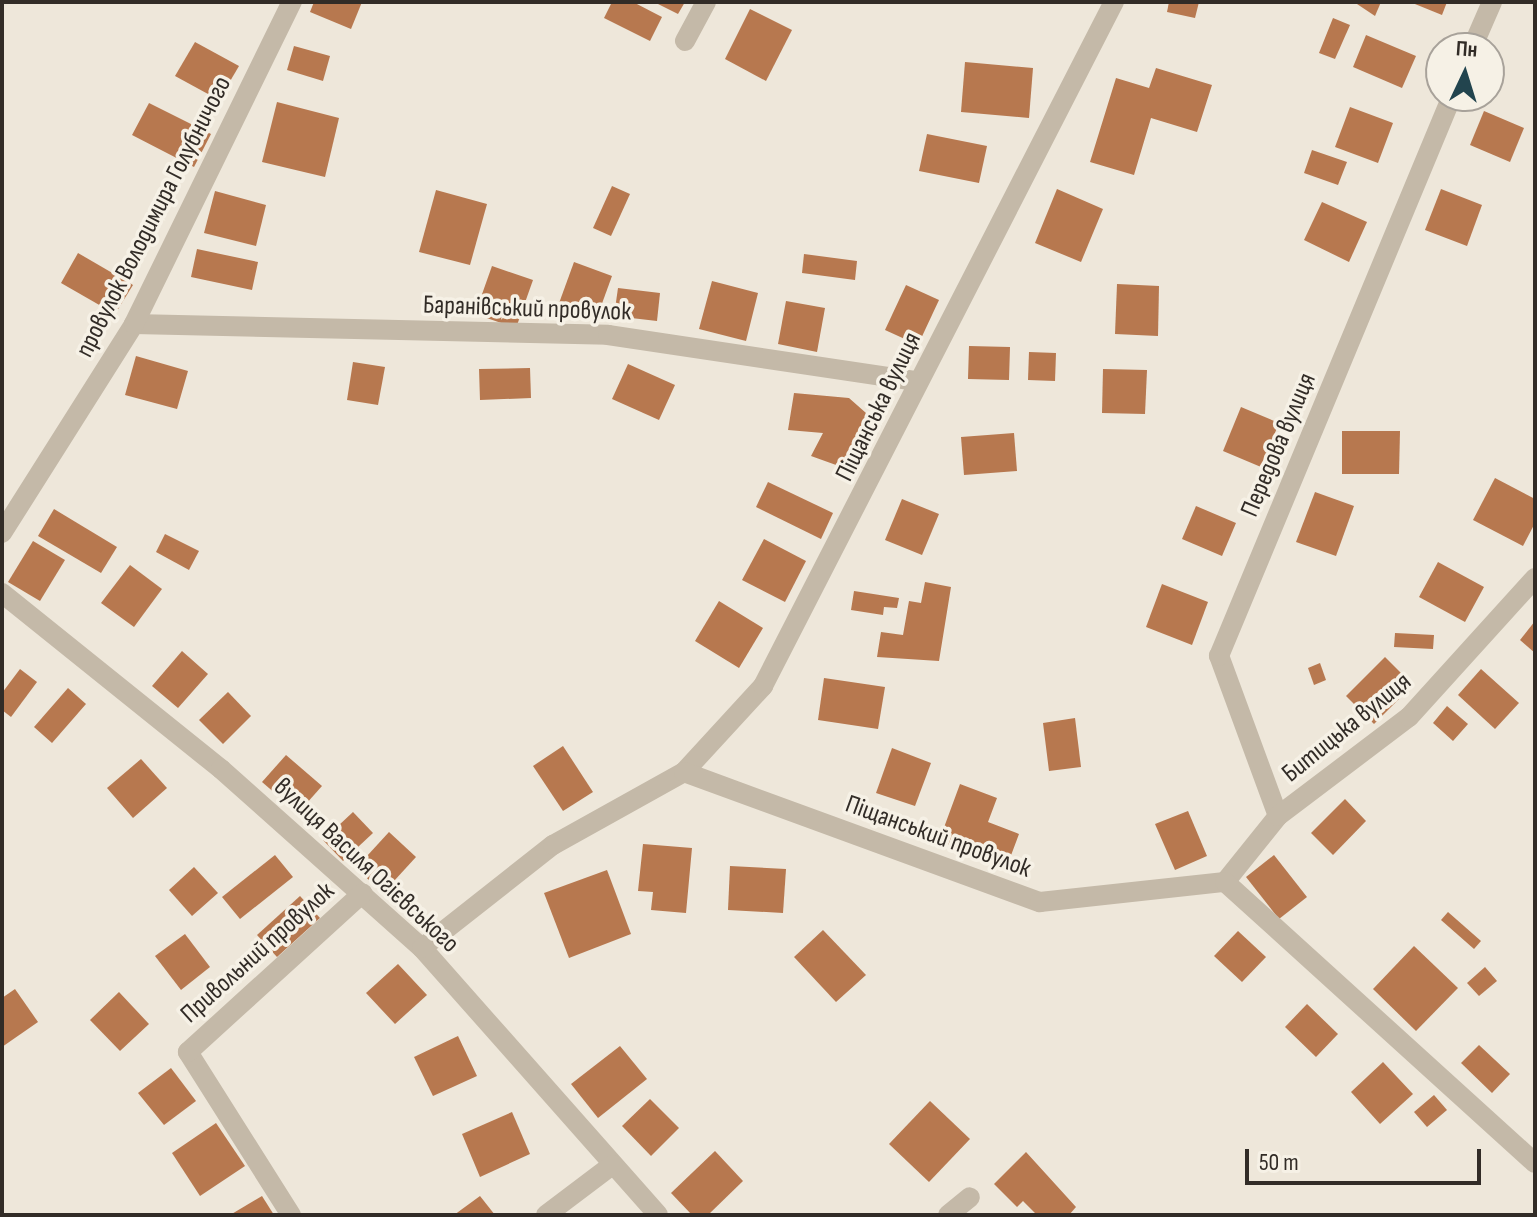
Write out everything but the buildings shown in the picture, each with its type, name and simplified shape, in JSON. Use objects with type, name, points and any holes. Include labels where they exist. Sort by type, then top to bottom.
[{"type":"street","name":"провулок Володимира Голубничого","points":[[2,533],[134,324],[292,2]]},
{"type":"street","points":[[685,41],[706,2]]},
{"type":"street","name":"Піщанська вулиця","points":[[684,772],[763,686],[866,493],[915,381],[970,291],[1114,2]]},
{"type":"street","points":[[1479,32],[1492,2]]},
{"type":"street","name":"Передова вулиця","points":[[1278,816],[1219,656],[1445,112]]},
{"type":"street","name":"Баранівський провулок","points":[[134,324],[608,335],[915,381]]},
{"type":"street","name":"Битицька вулиця","points":[[1225,882],[1278,816],[1409,717],[1535,578]]},
{"type":"street","name":"вулиця Василя Огієвського","points":[[2,593],[363,893],[422,948],[658,1215]]},
{"type":"street","points":[[422,948],[553,845],[684,772]]},
{"type":"street","name":"Піщанський провулок","points":[[684,772],[1040,902],[1225,882]]},
{"type":"street","points":[[1225,882],[1535,1163]]},
{"type":"street","name":"Привольний провулок","points":[[291,1215],[188,1052],[363,893]]},
{"type":"street","points":[[546,1215],[612,1165]]},
{"type":"street","points":[[948,1215],[970,1197]]}]
